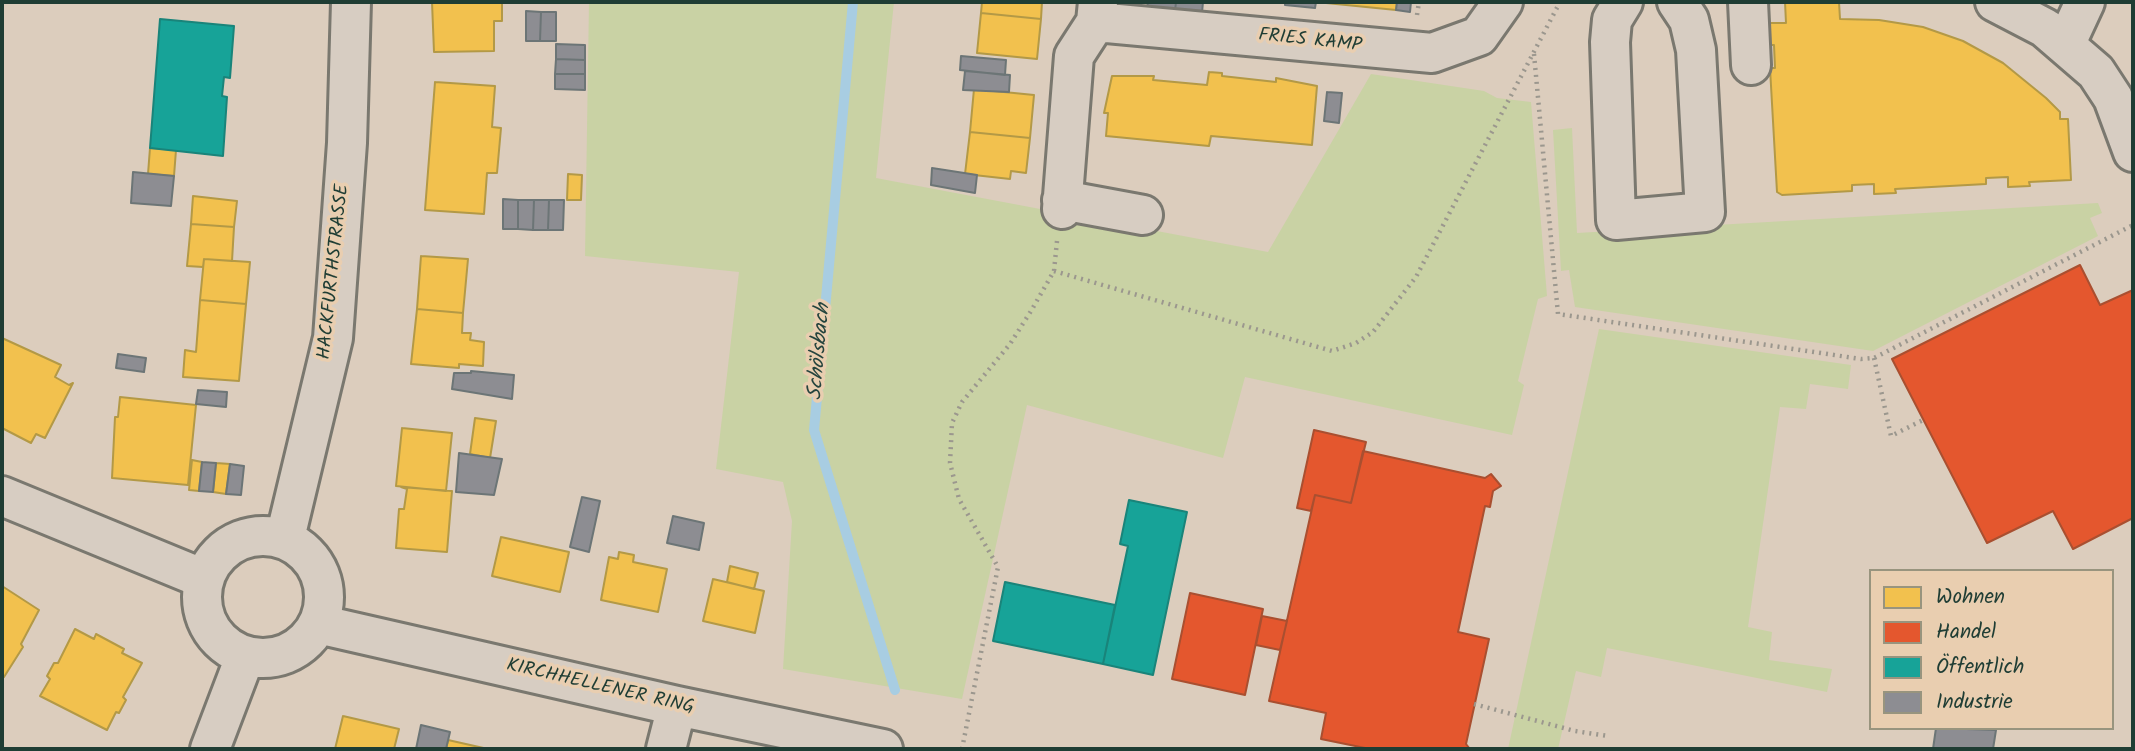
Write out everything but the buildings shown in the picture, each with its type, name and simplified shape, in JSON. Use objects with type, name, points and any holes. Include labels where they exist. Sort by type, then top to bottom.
[{"type":"street","name":"HACKFURTHSTRASSE","points":[[285,538],[333,338],[347,143],[352,2]]},
{"type":"street","name":"FRIES KAMP","points":[[1062,205],[1074,56],[1097,12],[1432,53],[1479,36],[1503,2]]},
{"type":"street","points":[[1623,2],[1612,20],[1610,42],[1616,220],[1705,212],[1696,50],[1689,20],[1677,2]]},
{"type":"street","points":[[1748,2],[1751,65]]},
{"type":"street","points":[[1995,2],[2045,28],[2066,43],[2102,80],[2113,98],[2133,152]]},
{"type":"street","points":[[2066,43],[2085,2]]},
{"type":"street","points":[[1062,205],[1143,215]]},
{"type":"street","points":[[2,496],[204,579]]},
{"type":"street","points":[[259,536],[285,538],[298,545],[319,572],[323,598],[318,624],[297,648],[282,655],[266,659],[245,657],[224,645],[206,622],[201,594],[204,579],[221,552],[234,542],[259,536]]},
{"type":"street","name":"KIRCHHELLENER RING","points":[[318,624],[677,706],[883,749]]},
{"type":"street","points":[[209,749],[245,657]]},
{"type":"street","points":[[666,749],[677,706]]},
{"type":"path","points":[[1054,271],[1332,351],[1356,343],[1373,332],[1416,277],[1560,2]]},
{"type":"path","points":[[1534,54],[1558,314],[1861,359],[1874,358],[2133,225]]},
{"type":"path","points":[[962,749],[998,567],[960,499],[950,463],[952,423],[962,402],[1010,344],[1054,271],[1062,205]]},
{"type":"path","points":[[1874,358],[1891,436],[1923,421]]},
{"type":"path","points":[[1474,704],[1575,731],[1608,736]]},
{"type":"green space","points":[[589,2],[894,2],[876,178],[1268,252],[1371,74],[1484,91],[1497,98],[1531,102],[1547,296],[1538,299],[1518,381],[1524,385],[1512,435],[1245,377],[1223,458],[1027,405],[962,699],[783,669],[792,521],[783,482],[716,469],[739,272],[585,256]]},
{"type":"green space","points":[[1572,128],[1577,233],[2098,203],[2102,213],[2090,218],[2098,236],[1873,351],[1575,307],[1569,270],[1561,271],[1553,130]]},
{"type":"green space","points":[[1599,329],[1851,365],[1848,389],[1810,384],[1806,409],[1780,407],[1748,627],[1772,632],[1769,660],[1832,669],[1827,692],[1607,648],[1601,677],[1576,671],[1558,749],[1508,749]]},
{"type":"waterway","name":"Schölsbach","points":[[853,2],[814,430],[895,690]]}]
